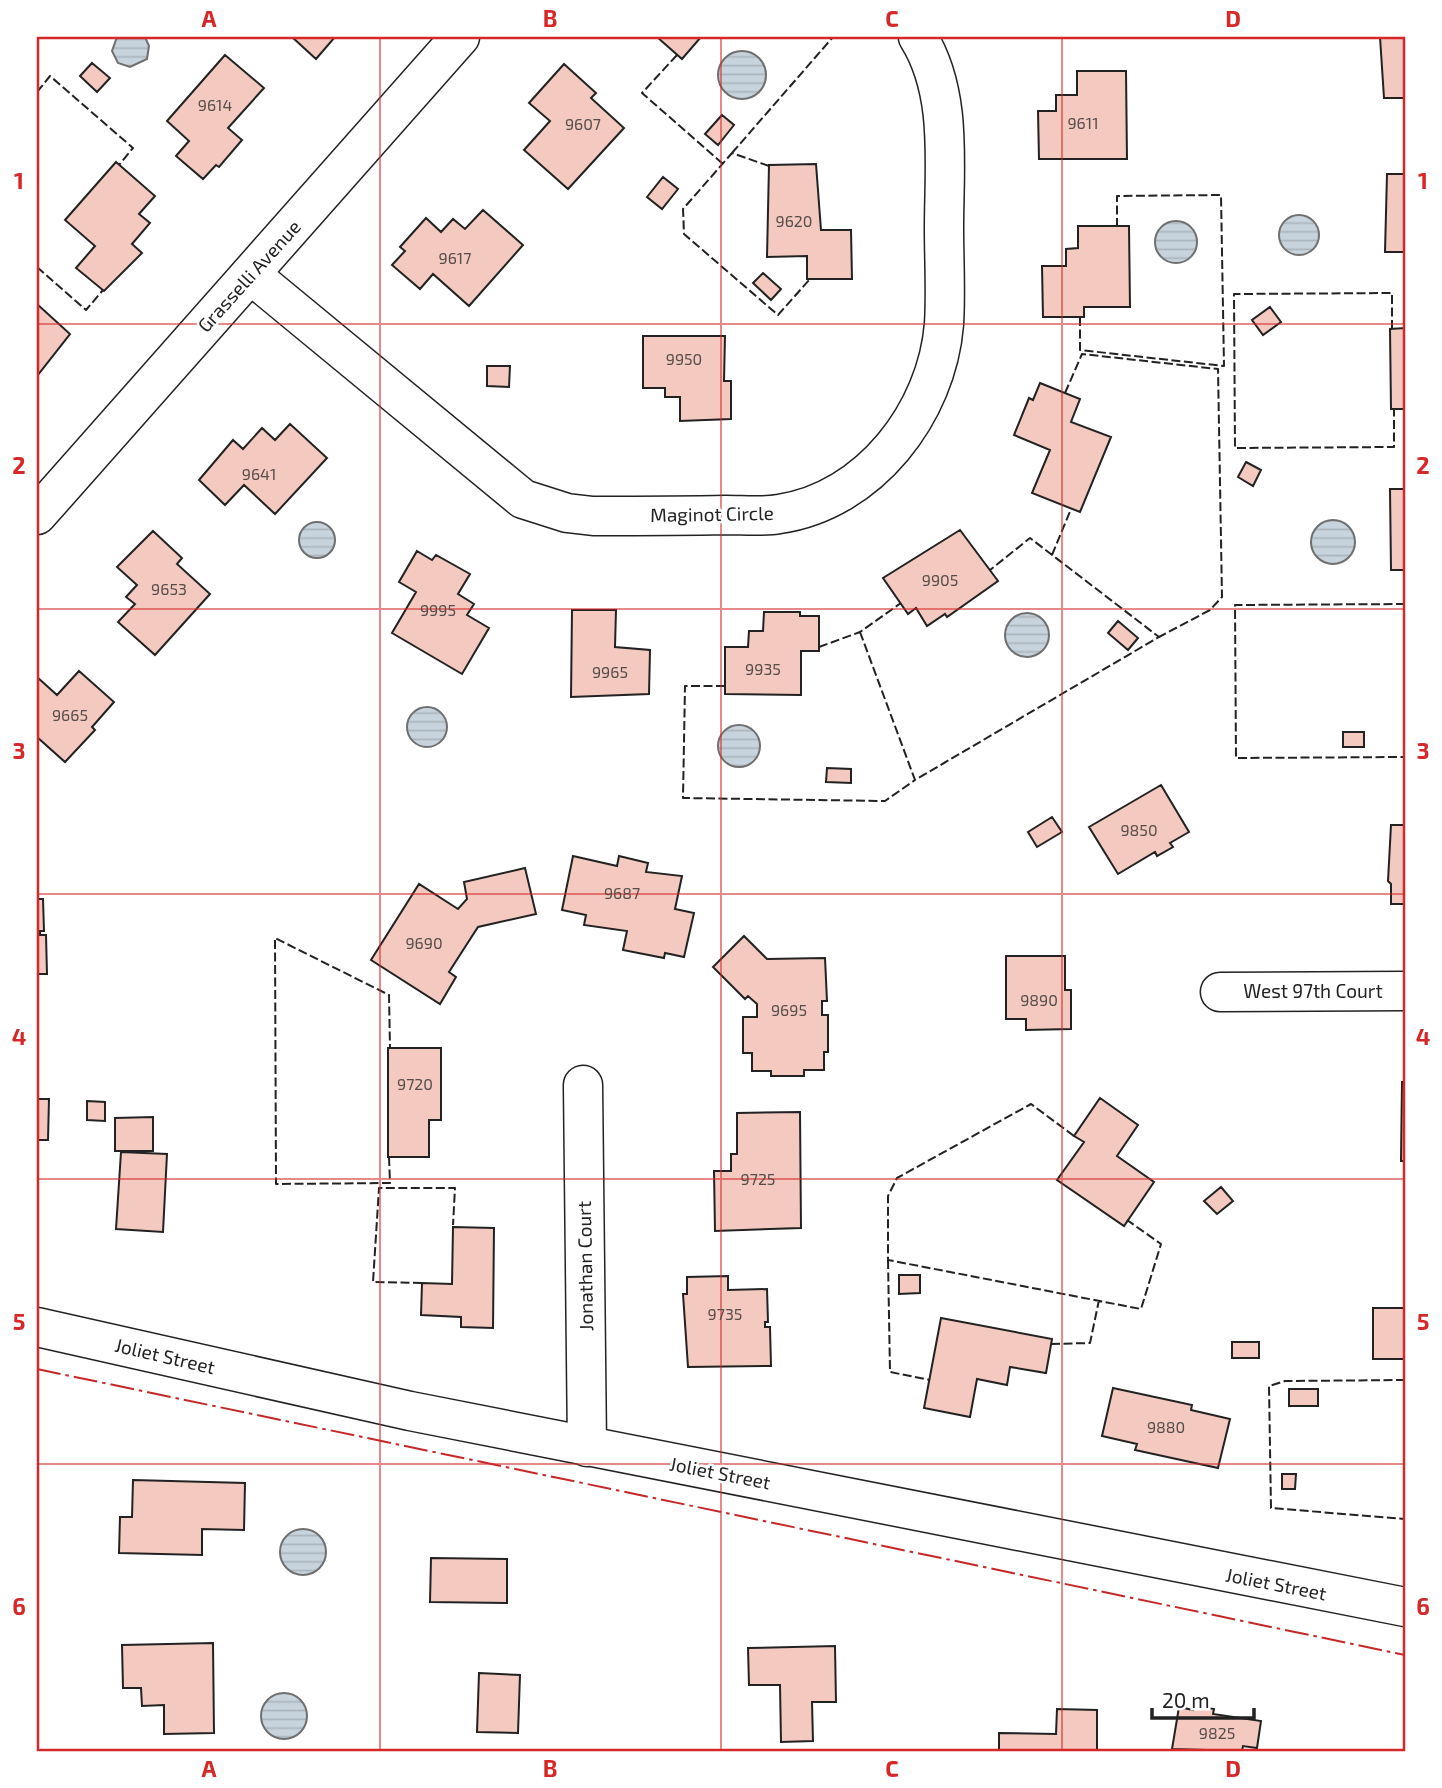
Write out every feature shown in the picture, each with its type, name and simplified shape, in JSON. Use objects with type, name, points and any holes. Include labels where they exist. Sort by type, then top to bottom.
[{"type":"street","name":"Grasselli Avenue","points":[[37,515],[460,37]]},
{"type":"street","name":"Maginot Circle","points":[[250,274],[523,499],[567,513],[593,516],[778,514],[814,506],[869,474],[910,427],[935,371],[944,325],[944,136],[940,92],[927,51],[918,37]]},
{"type":"street","name":"West 97th Court","points":[[1220,992],[1405,991]]},
{"type":"street","name":"Jonathan Court","points":[[583,1085],[587,1447]]},
{"type":"street","name":"Joliet Street","points":[[37,1327],[410,1411],[1405,1608]]},
{"type":"shaded area","points":[[117,37],[145,37],[149,46],[147,59],[130,67],[118,63],[112,51]]},
{"type":"shaded area","points":[[742,51],[759,58],[766,75],[759,92],[742,99],[725,92],[718,75],[725,58]]},
{"type":"shaded area","points":[[1299,215],[1313,221],[1319,235],[1313,249],[1299,255],[1285,249],[1279,235],[1285,221]]},
{"type":"shaded area","points":[[1176,221],[1191,227],[1197,242],[1191,257],[1176,263],[1161,257],[1155,242],[1161,227]]},
{"type":"shaded area","points":[[1333,520],[1348,527],[1355,542],[1348,557],[1333,564],[1318,557],[1311,542],[1318,527]]},
{"type":"shaded area","points":[[317,522],[330,527],[335,540],[330,553],[317,558],[304,553],[299,540],[304,527]]},
{"type":"shaded area","points":[[1027,613],[1042,620],[1049,635],[1042,650],[1027,657],[1012,650],[1005,635],[1012,620]]},
{"type":"shaded area","points":[[427,707],[435,708],[441,713],[446,719],[446,735],[441,741],[435,746],[427,747],[419,746],[413,741],[408,735],[407,727],[408,719],[413,713],[419,708]]},
{"type":"shaded area","points":[[739,725],[754,731],[760,746],[754,761],[739,767],[724,761],[718,746],[724,731]]},
{"type":"shaded area","points":[[303,1529],[319,1536],[326,1552],[319,1568],[303,1575],[287,1568],[280,1552],[287,1536]]},
{"type":"shaded area","points":[[284,1693],[300,1700],[307,1716],[300,1732],[284,1739],[268,1732],[261,1716],[268,1700]]},
{"type":"building","points":[[292,37],[335,37],[316,59]]},
{"type":"building","points":[[657,37],[701,37],[682,59]]},
{"type":"building","points":[[1380,37],[1405,37],[1405,98],[1384,98]]},
{"type":"building","points":[[225,55],[264,88],[228,128],[242,140],[219,167],[216,165],[203,179],[176,156],[189,141],[167,121]]},
{"type":"building","points":[[92,63],[110,78],[97,92],[80,76]]},
{"type":"building","points":[[564,64],[596,93],[591,98],[624,128],[568,189],[524,150],[550,121],[529,103]]},
{"type":"building","points":[[1077,71],[1126,71],[1127,159],[1039,159],[1038,111],[1056,111],[1056,95],[1077,95]]},
{"type":"building","points":[[722,115],[734,125],[718,145],[705,134]]},
{"type":"building","points":[[116,162],[155,196],[139,214],[150,223],[132,244],[142,253],[104,291],[76,268],[95,246],[65,220]]},
{"type":"building","points":[[816,164],[821,230],[851,230],[852,279],[807,279],[807,256],[767,257],[769,165]]},
{"type":"building","points":[[1387,174],[1405,174],[1405,252],[1385,252]]},
{"type":"building","points":[[663,177],[678,189],[662,209],[647,197]]},
{"type":"building","points":[[483,210],[523,245],[469,306],[433,274],[420,289],[392,265],[405,251],[400,247],[426,218],[441,232],[453,219],[465,229]]},
{"type":"building","points":[[1078,226],[1129,226],[1130,307],[1084,307],[1084,317],[1043,317],[1042,266],[1066,266],[1066,249],[1078,248]]},
{"type":"building","points":[[763,273],[781,289],[771,300],[753,283]]},
{"type":"building","points":[[37,304],[70,334],[37,376]]},
{"type":"building","points":[[1270,307],[1281,322],[1263,335],[1252,320]]},
{"type":"building","points":[[1405,328],[1405,409],[1391,409],[1390,329]]},
{"type":"building","points":[[643,336],[725,336],[724,381],[731,381],[731,419],[680,421],[680,397],[665,397],[665,388],[643,388]]},
{"type":"building","points":[[487,366],[510,366],[509,387],[487,386]]},
{"type":"building","points":[[1040,383],[1080,399],[1071,422],[1111,437],[1080,512],[1032,493],[1050,450],[1014,435],[1029,398],[1033,400]]},
{"type":"building","points":[[290,424],[327,458],[275,514],[244,485],[225,505],[199,480],[233,440],[243,449],[262,428],[275,440]]},
{"type":"building","points":[[1246,462],[1261,470],[1253,486],[1238,477]]},
{"type":"building","points":[[1390,489],[1405,489],[1405,570],[1391,570]]},
{"type":"building","points":[[960,530],[998,581],[947,617],[945,614],[927,626],[916,608],[908,614],[883,578]]},
{"type":"building","points":[[153,531],[182,558],[177,564],[210,594],[155,655],[118,622],[135,604],[126,597],[137,585],[117,567]]},
{"type":"building","points":[[417,551],[432,560],[436,555],[470,574],[458,594],[474,604],[467,615],[489,628],[462,674],[392,633],[416,592],[399,582]]},
{"type":"building","points":[[572,610],[616,610],[615,647],[650,650],[649,694],[571,697]]},
{"type":"building","points":[[764,612],[800,612],[800,616],[819,616],[819,651],[801,651],[801,695],[725,694],[725,647],[748,647],[749,631],[763,631]]},
{"type":"building","points":[[1118,621],[1138,638],[1128,650],[1108,633]]},
{"type":"building","points":[[79,671],[114,702],[92,727],[95,730],[65,762],[37,737],[37,677],[57,695]]},
{"type":"building","points":[[1343,732],[1364,732],[1364,747],[1343,747]]},
{"type":"building","points":[[827,768],[851,769],[851,783],[826,782]]},
{"type":"building","points":[[1161,785],[1189,832],[1170,843],[1173,847],[1157,856],[1155,852],[1118,874],[1089,827]]},
{"type":"building","points":[[1052,817],[1062,832],[1037,847],[1028,832]]},
{"type":"building","points":[[1391,825],[1405,825],[1405,904],[1391,904],[1391,884],[1388,881]]},
{"type":"building","points":[[573,856],[617,866],[619,856],[648,863],[646,872],[682,876],[675,909],[694,913],[684,957],[665,953],[664,958],[623,950],[627,931],[584,925],[586,915],[562,910]]},
{"type":"building","points":[[525,868],[536,914],[478,927],[449,972],[456,977],[440,1004],[371,960],[419,884],[458,909],[467,899],[464,882]]},
{"type":"building","points":[[37,899],[43,899],[44,931],[40,931],[40,935],[46,935],[47,974],[37,974]]},
{"type":"building","points":[[744,936],[767,959],[825,958],[827,1001],[822,1001],[822,1015],[828,1015],[828,1052],[824,1052],[824,1070],[804,1070],[804,1076],[771,1076],[771,1071],[752,1071],[752,1053],[743,1053],[743,1017],[757,1017],[757,1004],[748,996],[745,999],[713,967]]},
{"type":"building","points":[[1006,956],[1065,956],[1065,990],[1071,990],[1071,1029],[1026,1030],[1026,1019],[1006,1019]]},
{"type":"building","points":[[388,1048],[441,1048],[441,1120],[429,1120],[429,1157],[388,1157]]},
{"type":"building","points":[[1402,1082],[1405,1082],[1405,1161],[1401,1161]]},
{"type":"building","points":[[1100,1098],[1138,1125],[1117,1156],[1154,1182],[1124,1226],[1057,1180],[1084,1142],[1074,1136]]},
{"type":"building","points":[[37,1099],[49,1099],[48,1140],[37,1140]]},
{"type":"building","points":[[87,1101],[105,1102],[105,1121],[87,1120]]},
{"type":"building","points":[[800,1112],[801,1228],[715,1231],[714,1171],[731,1171],[731,1154],[737,1154],[737,1113]]},
{"type":"building","points":[[153,1117],[153,1151],[115,1151],[115,1118]]},
{"type":"building","points":[[121,1152],[167,1154],[163,1232],[116,1229]]},
{"type":"building","points":[[1221,1187],[1233,1201],[1217,1214],[1204,1201]]},
{"type":"building","points":[[453,1227],[494,1228],[493,1328],[461,1327],[461,1317],[421,1315],[422,1283],[452,1284]]},
{"type":"building","points":[[899,1275],[920,1275],[920,1293],[899,1294]]},
{"type":"building","points":[[728,1276],[728,1290],[767,1289],[768,1322],[765,1322],[765,1327],[770,1327],[771,1366],[688,1367],[683,1294],[687,1294],[687,1277]]},
{"type":"building","points":[[1373,1308],[1405,1308],[1405,1359],[1373,1359]]},
{"type":"building","points":[[941,1318],[1052,1339],[1046,1373],[1010,1367],[1007,1385],[977,1379],[970,1417],[924,1408]]},
{"type":"building","points":[[1232,1342],[1259,1342],[1259,1358],[1232,1358]]},
{"type":"building","points":[[1113,1388],[1192,1405],[1191,1410],[1230,1419],[1218,1468],[1135,1450],[1137,1444],[1102,1436]]},
{"type":"building","points":[[1289,1389],[1318,1389],[1318,1406],[1289,1406]]},
{"type":"building","points":[[1282,1474],[1296,1474],[1295,1489],[1282,1489]]},
{"type":"building","points":[[133,1480],[245,1483],[244,1530],[202,1529],[202,1555],[119,1553],[120,1517],[132,1517]]},
{"type":"building","points":[[431,1558],[507,1559],[507,1603],[430,1602]]},
{"type":"building","points":[[213,1643],[214,1733],[164,1734],[164,1705],[142,1706],[141,1688],[123,1688],[122,1645]]},
{"type":"building","points":[[835,1646],[836,1702],[812,1702],[813,1741],[781,1742],[780,1685],[749,1685],[748,1648]]},
{"type":"building","points":[[479,1673],[520,1675],[518,1733],[477,1732]]},
{"type":"building","points":[[1194,1706],[1214,1709],[1213,1714],[1261,1721],[1257,1748],[1243,1746],[1242,1751],[1172,1749],[1179,1707],[1193,1710]]},
{"type":"building","points":[[1057,1709],[1097,1710],[1097,1751],[999,1751],[999,1733],[1056,1734]]},
{"type":"fence","points":[[732,153],[833,37]]},
{"type":"fence","points":[[677,55],[642,93],[723,164]]},
{"type":"fence","points":[[37,92],[50,76],[133,148],[119,165]]},
{"type":"fence","points":[[769,166],[732,153],[683,209],[684,234],[778,315],[810,279]]},
{"type":"fence","points":[[1080,317],[1080,350],[1224,366],[1221,195],[1117,196],[1117,226]]},
{"type":"fence","points":[[37,267],[86,310],[103,290]]},
{"type":"fence","points":[[1392,329],[1392,293],[1234,294],[1235,448],[1394,447],[1394,409]]},
{"type":"fence","points":[[1065,393],[1082,354],[1218,369],[1222,597],[1210,610],[1159,637]]},
{"type":"fence","points":[[1052,555],[1071,509]]},
{"type":"fence","points":[[860,632],[915,780],[1159,637],[1030,538],[990,570]]},
{"type":"fence","points":[[819,647],[860,632],[901,603]]},
{"type":"fence","points":[[1405,604],[1235,605],[1236,758],[1405,757]]},
{"type":"fence","points":[[725,686],[685,686],[683,798],[885,801],[915,780]]},
{"type":"fence","points":[[389,1157],[390,1183],[276,1184],[275,938],[389,995],[390,1048]]},
{"type":"fence","points":[[1074,1136],[1031,1104],[897,1178],[888,1196],[888,1260],[1141,1309],[1161,1244],[1127,1220]]},
{"type":"fence","points":[[422,1283],[373,1282],[379,1188],[455,1188],[453,1225]]},
{"type":"fence","points":[[888,1260],[890,1372],[930,1380]]},
{"type":"fence","points":[[1051,1344],[1090,1343],[1099,1300]]},
{"type":"fence","points":[[1405,1380],[1285,1381],[1269,1386],[1271,1508],[1405,1519]]},
{"type":"power","points":[[37,1369],[1405,1655]]}]
